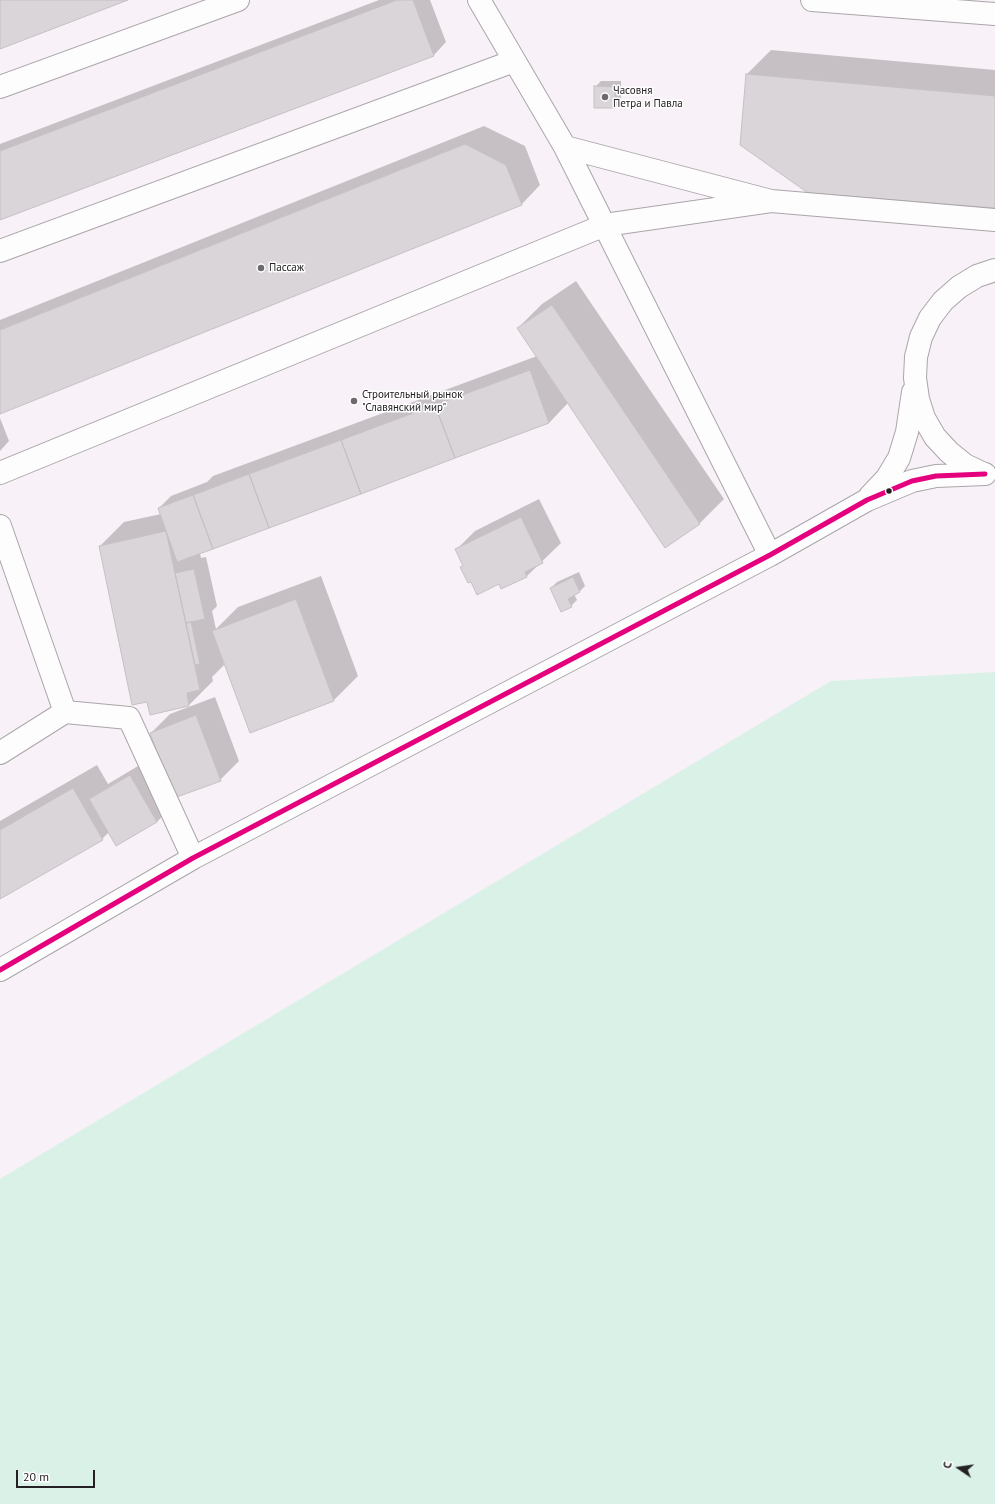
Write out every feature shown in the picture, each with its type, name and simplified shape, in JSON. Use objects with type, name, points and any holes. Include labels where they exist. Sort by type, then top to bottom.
[{"type":"street","points":[[0,87],[238,0]]},
{"type":"street","points":[[479,0],[565,147],[770,555]]},
{"type":"street","points":[[812,0],[995,14]]},
{"type":"street","points":[[0,251],[514,60]]},
{"type":"street","points":[[565,147],[771,201],[995,220]]},
{"type":"street","points":[[0,473],[605,225],[771,201]]},
{"type":"street","points":[[867,500],[887,478],[899,458],[907,432],[912,404],[916,357],[921,337],[930,318],[943,301],[959,287],[977,276],[995,270]]},
{"type":"street","points":[[915,378],[918,399],[922,412],[935,437],[949,452],[966,465],[990,476]]},
{"type":"street","points":[[0,970],[193,858],[770,555],[867,500],[912,481],[936,476],[990,476]]},
{"type":"street","points":[[0,526],[65,712]]},
{"type":"street","points":[[0,753],[65,712],[129,718],[193,858]]},
{"type":"green space","points":[[995,672],[995,1504],[0,1504],[0,1179],[831,681]]},
{"type":"building","points":[[0,0],[128,0],[0,49]]},
{"type":"building","points":[[397,0],[413,0],[434,56],[0,220],[0,151]]},
{"type":"building","points":[[746,74],[995,96],[995,208],[808,193],[740,145]]},
{"type":"building","name":"Часовня Петра и Павла","points":[[594,86],[615,87],[615,108],[594,108]]},
{"type":"building","name":"Пассаж","points":[[465,144],[506,165],[522,205],[0,414],[0,330]]},
{"type":"building","points":[[552,305],[700,524],[665,548],[517,328]]},
{"type":"building","points":[[530,370],[549,423],[455,458],[435,405]]},
{"type":"building","points":[[435,405],[455,458],[361,494],[341,440]]},
{"type":"building","points":[[341,440],[361,494],[269,528],[249,474]]},
{"type":"building","points":[[249,474],[269,528],[213,549],[193,495]]},
{"type":"building","points":[[193,495],[213,549],[177,562],[158,508]]},
{"type":"building","points":[[521,517],[543,563],[525,572],[527,577],[501,589],[499,584],[477,595],[471,582],[468,583],[460,567],[463,566],[455,549]]},
{"type":"building","points":[[166,531],[200,690],[187,693],[189,706],[150,715],[147,702],[132,705],[99,546]]},
{"type":"building","points":[[194,569],[205,619],[186,623],[175,573]]},
{"type":"building","points":[[573,577],[580,592],[568,599],[572,607],[561,612],[550,588]]},
{"type":"building","points":[[296,599],[334,701],[250,733],[212,631]]},
{"type":"building","points":[[191,622],[200,664],[195,665],[186,623]]},
{"type":"building","points":[[196,715],[221,781],[174,798],[150,733]]},
{"type":"building","points":[[130,775],[157,822],[116,846],[89,799]]},
{"type":"building","points":[[73,788],[103,840],[0,899],[0,830]]},
{"type":"transit line","points":[[0,970],[193,858],[770,555],[867,500],[912,481],[936,476],[985,474]]},
{"type":"place","name":"Часовня Петра и Павла","points":[[605,97]]},
{"type":"place","name":"Пассаж","points":[[261,268]]},
{"type":"place","name":"Строительный рынок \"Славянский мир\"","points":[[354,401]]}]
